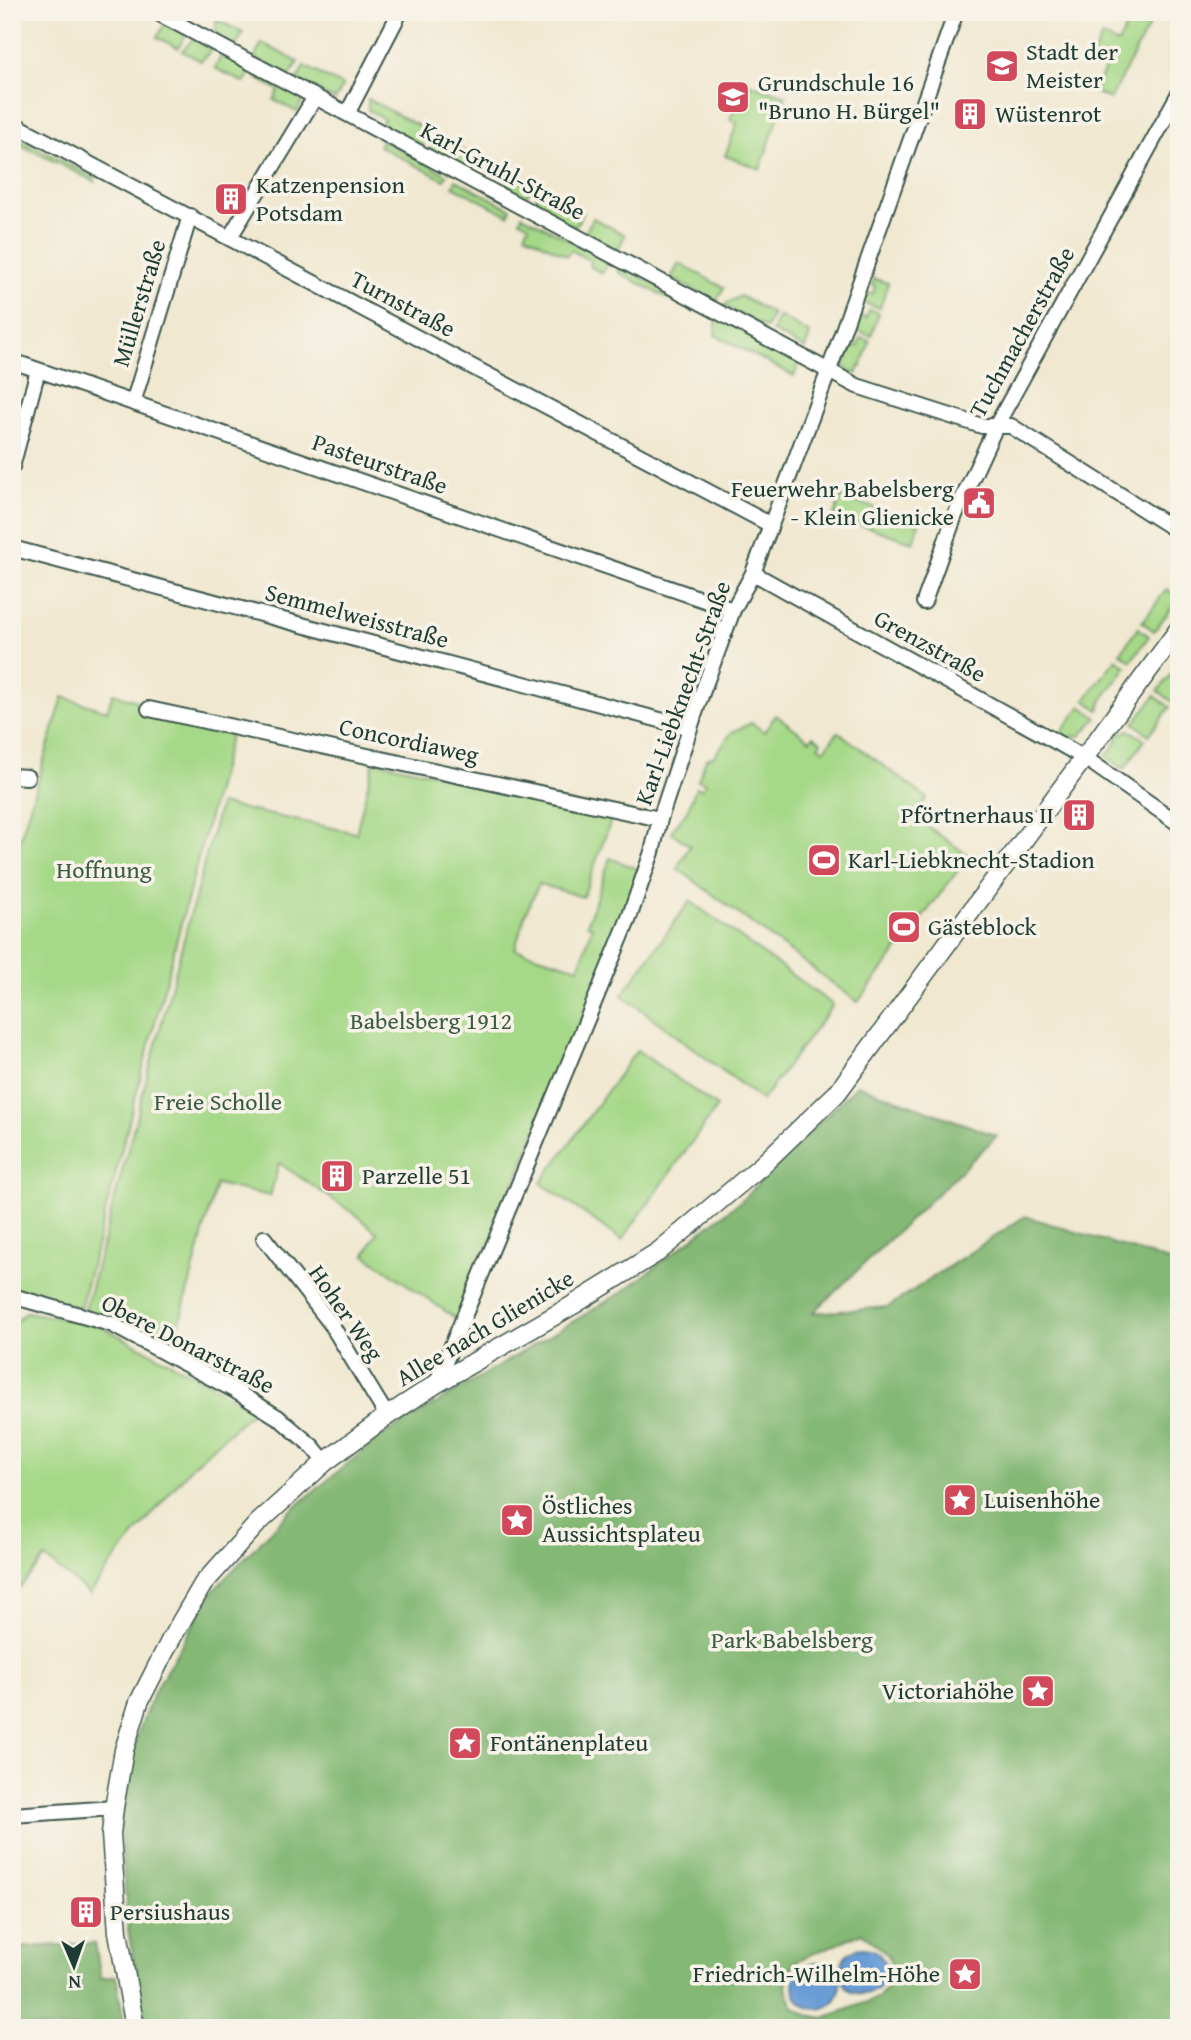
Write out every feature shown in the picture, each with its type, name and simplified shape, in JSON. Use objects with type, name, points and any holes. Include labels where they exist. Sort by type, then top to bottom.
[{"type":"street","name":"Karl-Gruhl-Straße","points":[[156,12],[857,386],[982,426],[1012,426],[1179,532]]},
{"type":"street","points":[[346,114],[400,12]]},
{"type":"street","name":"Karl-Liebknecht-Straße","points":[[436,1384],[629,918],[690,728],[733,610],[753,573],[829,370],[956,12]]},
{"type":"street","name":"Tuchmacherstraße","points":[[924,602],[956,515],[996,426],[1179,93]]},
{"type":"street","points":[[230,237],[315,97]]},
{"type":"street","name":"Turnstraße","points":[[12,123],[771,525]]},
{"type":"street","name":"Müllerstraße","points":[[133,403],[190,216]]},
{"type":"street","name":"Pasteurstraße","points":[[12,361],[733,610]]},
{"type":"street","points":[[12,467],[38,370]]},
{"type":"street","name":"Semmelweisstraße","points":[[12,548],[690,728]]},
{"type":"street","name":"Grenzstraße","points":[[753,573],[1085,758],[1179,824]]},
{"type":"street","name":"Allee nach Glienicke","points":[[135,2028],[118,1932],[111,1834],[114,1808],[124,1750],[139,1702],[204,1584],[230,1551],[325,1462],[436,1384],[573,1305],[657,1252],[761,1166],[837,1093],[1179,629]]},
{"type":"street","name":"Concordiaweg","points":[[149,709],[660,818]]},
{"type":"street","name":"Hoher Weg","points":[[264,1238],[331,1324],[387,1416]]},
{"type":"street","name":"Obere Donarstraße","points":[[12,1296],[82,1315],[123,1330],[234,1390],[279,1418],[312,1446],[325,1462]]},
{"type":"street","points":[[12,1815],[114,1808]]},
{"type":"green space","points":[[1133,12],[1150,12],[1151,22],[1110,99],[1094,92],[1105,69],[1090,61],[1102,36],[1118,44]]},
{"type":"green space","points":[[216,19],[243,33],[235,48],[216,37]]},
{"type":"green space","points":[[165,24],[186,35],[178,48],[157,37]]},
{"type":"green space","points":[[193,39],[212,49],[201,61],[182,51]]},
{"type":"green space","points":[[262,43],[298,62],[290,76],[254,58]]},
{"type":"green space","points":[[222,54],[252,70],[244,83],[215,68]]},
{"type":"green space","points":[[304,66],[343,86],[335,100],[297,80]]},
{"type":"green space","points":[[258,74],[304,98],[297,112],[274,100],[279,90],[256,78]]},
{"type":"green space","points":[[744,82],[786,96],[760,169],[725,156],[737,123],[730,120]]},
{"type":"green space","points":[[368,99],[430,132],[422,146],[381,124],[384,119],[368,110]]},
{"type":"green space","points":[[437,136],[476,157],[469,171],[432,152],[431,146]]},
{"type":"green space","points":[[382,140],[447,175],[444,180],[379,146]]},
{"type":"green space","points":[[24,141],[95,178],[95,182],[19,144]]},
{"type":"green space","points":[[513,176],[532,186],[524,200],[506,190]]},
{"type":"green space","points":[[456,180],[511,209],[508,215],[453,186]]},
{"type":"green space","points":[[540,190],[583,213],[575,227],[532,205]]},
{"type":"green space","points":[[522,215],[609,261],[602,273],[589,266],[591,261],[571,250],[567,256],[525,234],[529,225],[520,220]]},
{"type":"green space","points":[[593,218],[625,235],[618,250],[585,233]]},
{"type":"green space","points":[[679,263],[724,288],[716,302],[671,278]]},
{"type":"green space","points":[[621,266],[685,300],[682,306],[618,272]]},
{"type":"green space","points":[[874,279],[888,283],[880,308],[860,302],[863,293],[873,294]]},
{"type":"green space","points":[[740,296],[773,314],[766,328],[723,306]]},
{"type":"green space","points":[[869,310],[879,313],[871,336],[854,330],[852,326],[855,315],[866,318]]},
{"type":"green space","points":[[779,316],[810,334],[805,349],[772,331]]},
{"type":"green space","points":[[717,317],[800,361],[794,376],[715,335]]},
{"type":"green space","points":[[860,338],[870,341],[856,374],[844,365],[848,350],[845,348],[846,343],[858,347]]},
{"type":"green space","points":[[841,497],[919,523],[913,542],[834,516]]},
{"type":"green space","points":[[1167,589],[1179,598],[1154,631],[1142,622]]},
{"type":"green space","points":[[1138,628],[1149,636],[1131,661],[1120,653]]},
{"type":"green space","points":[[1116,659],[1126,667],[1102,700],[1099,710],[1085,700]]},
{"type":"green space","points":[[1179,664],[1179,694],[1173,702],[1158,691]]},
{"type":"green space","name":"Hoffnung","points":[[113,693],[231,733],[80,1308],[12,1289],[12,866],[63,697],[107,711]]},
{"type":"green space","points":[[1155,696],[1170,707],[1149,735],[1134,723]]},
{"type":"green space","points":[[1081,706],[1097,718],[1080,736],[1068,737],[1061,733]]},
{"type":"green space","name":"Karl-Liebknecht-Stadion","points":[[776,715],[810,740],[813,736],[821,742],[818,746],[824,750],[838,732],[927,798],[913,816],[969,856],[858,1002],[677,868],[690,846],[671,832],[688,809],[696,787],[702,789],[706,783],[698,780],[706,759],[714,756],[732,732],[752,723],[764,732]]},
{"type":"green space","points":[[1129,730],[1145,740],[1124,769],[1106,756],[1118,740],[1114,737]]},
{"type":"green space","points":[[374,761],[614,812],[583,897],[539,884],[526,912],[515,949],[579,968],[592,927],[587,925],[610,858],[643,871],[458,1320],[365,1255],[377,1233],[359,1217],[279,1163],[270,1196],[216,1184],[172,1351],[124,1322],[85,1310],[220,804],[356,833]]},
{"type":"green space","points":[[690,901],[833,1005],[762,1100],[622,995]]},
{"type":"green space","points":[[637,1050],[717,1107],[622,1240],[541,1183]]},
{"type":"green space","name":"Park Babelsberg","points":[[857,1085],[997,1136],[813,1313],[888,1307],[1025,1216],[1179,1264],[1179,2028],[146,2028],[128,1929],[120,1822],[135,1741],[153,1694],[212,1592],[289,1512],[380,1437],[624,1291],[742,1200]],"holes":[[[862,1933],[888,1955],[893,1970],[889,1985],[878,1998],[824,2018],[807,2015],[794,2007],[786,1989],[788,1972],[798,1960]]]},
{"type":"green space","points":[[26,1312],[101,1326],[213,1385],[253,1411],[192,1466],[111,1564],[90,1594],[45,1558],[12,1596],[12,1326]]},
{"type":"green space","points":[[95,1943],[101,1978],[116,1976],[125,2028],[15,2028],[12,1948]]},
{"type":"water","points":[[863,1948],[879,1955],[886,1971],[879,1987],[863,1994],[847,1987],[840,1971],[847,1955]]},
{"type":"water","points":[[817,1963],[833,1970],[840,1986],[833,2002],[817,2009],[801,2002],[794,1986],[801,1970]]},
{"type":"place","name":"Stadt der Meister","points":[[1002,66]]},
{"type":"place","name":"Grundschule 16 \"Bruno H. Bürgel\"","points":[[733,97]]},
{"type":"place","name":"Wüstenrot","points":[[970,114]]},
{"type":"place","name":"Katzenpension Potsdam","points":[[231,199]]},
{"type":"place","name":"Feuerwehr Babelsberg - Klein Glienicke","points":[[979,503]]},
{"type":"place","name":"Pförtnerhaus II","points":[[1079,815]]},
{"type":"place","name":"Karl-Liebknecht-Stadion","points":[[824,860]]},
{"type":"place","name":"Gästeblock","points":[[904,927]]},
{"type":"place","name":"Parzelle 51","points":[[337,1176]]},
{"type":"place","name":"Luisenhöhe","points":[[960,1500]]},
{"type":"place","name":"Östliches Aussichtsplateu","points":[[517,1520]]},
{"type":"place","name":"Victoriahöhe","points":[[1038,1691]]},
{"type":"place","name":"Fontänenplateu","points":[[465,1743]]},
{"type":"place","name":"Persiushaus","points":[[86,1912]]},
{"type":"place","name":"Friedrich-Wilhelm-Höhe","points":[[965,1974]]},
{"type":"park label","name":"Babelsberg 1912","points":[[431,1021]]},
{"type":"park label","name":"Freie Scholle","points":[[218,1102]]}]
